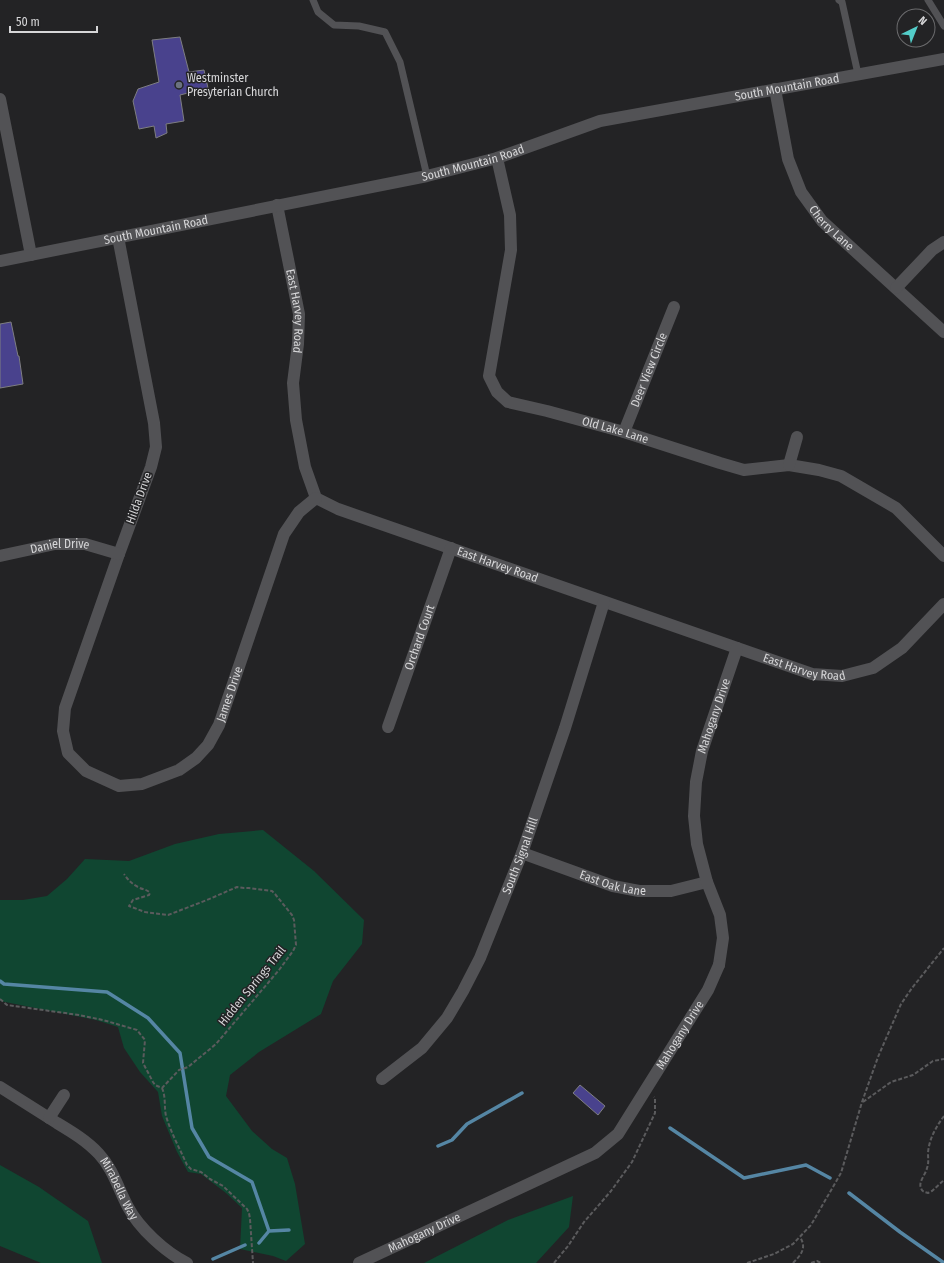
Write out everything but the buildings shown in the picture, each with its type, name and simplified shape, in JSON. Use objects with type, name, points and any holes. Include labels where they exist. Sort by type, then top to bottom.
[{"type":"street","name":"South Mountain Road","points":[[0,261],[428,176],[497,158],[600,121],[944,59]]},
{"type":"street","name":"Cherry Lane","points":[[775,89],[788,159],[801,192],[822,221],[944,332]]},
{"type":"street","points":[[0,99],[31,254]]},
{"type":"street","name":"Old Lake Lane","points":[[497,158],[510,215],[511,250],[490,376],[497,392],[508,402],[624,432],[744,470],[789,465],[841,476],[896,508],[944,556]]},
{"type":"street","name":"East Harvey Road","points":[[277,205],[299,314],[298,344],[293,383],[296,420],[305,467],[316,498],[338,509],[812,674],[842,676],[873,668],[902,648],[944,604]]},
{"type":"street","name":"Hilda Drive","points":[[68,753],[63,731],[65,708],[118,554],[151,467],[156,447],[154,423],[118,237]]},
{"type":"street","points":[[896,288],[932,250],[944,242]]},
{"type":"street","name":"Deer View Circle","points":[[624,432],[674,307]]},
{"type":"street","points":[[789,465],[797,437]]},
{"type":"street","name":"James Drive","points":[[68,753],[86,771],[119,786],[142,784],[179,770],[196,758],[208,745],[219,726],[284,534],[299,512],[316,498]]},
{"type":"street","name":"Daniel Drive","points":[[0,556],[55,544],[85,544],[118,554]]},
{"type":"street","name":"Orchard Court","points":[[388,727],[451,548]]},
{"type":"street","name":"South Signal Hill","points":[[382,1079],[422,1048],[447,1018],[464,991],[480,958],[522,853],[565,728],[604,602]]},
{"type":"street","name":"Mahogany Drive","points":[[359,1263],[595,1153],[618,1134],[708,990],[719,965],[723,938],[720,915],[707,882],[697,844],[694,816],[696,782],[702,751],[737,648]]},
{"type":"street","name":"East Oak Lane","points":[[522,853],[613,886],[639,891],[670,891],[707,882]]},
{"type":"street","name":"Mirabella Way","points":[[0,1087],[84,1140],[99,1154],[110,1168],[128,1208],[140,1224],[177,1258],[187,1263]]},
{"type":"street","points":[[49,1118],[64,1095]]},
{"type":"lane","points":[[313,0],[318,12],[334,25],[359,26],[385,32],[400,62],[428,176]]},
{"type":"lane","points":[[839,0],[842,2],[858,74]]},
{"type":"lane","points":[[928,0],[944,26]]},
{"type":"path","name":"Hidden Springs Trail","points":[[124,874],[131,883],[150,893],[149,895],[133,900],[129,906],[145,912],[168,914],[237,887],[274,892],[292,915],[294,920],[296,945],[279,970],[216,1044],[188,1067],[179,1070],[162,1088]]},
{"type":"path","points":[[748,1263],[780,1252],[793,1244],[811,1226],[841,1173],[862,1102],[878,1057],[900,1004],[944,948]]},
{"type":"path","points":[[0,999],[7,1005],[79,1015],[103,1020],[137,1030],[142,1035],[145,1040],[142,1061],[154,1084],[162,1088],[164,1093],[166,1116],[187,1165],[191,1169],[201,1172],[229,1191],[249,1213],[252,1263]]},
{"type":"path","points":[[862,1102],[891,1082],[913,1075],[933,1061],[944,1059]]},
{"type":"path","points":[[554,1263],[568,1246],[584,1222],[611,1191],[632,1162],[655,1113],[655,1098],[646,1089]]},
{"type":"path","points":[[944,1116],[929,1145],[927,1169],[921,1183],[921,1189],[922,1191],[928,1193],[944,1180]]},
{"type":"path","points":[[793,1263],[804,1247],[800,1237]]},
{"type":"path","points":[[811,1263],[817,1261],[821,1263]]},
{"type":"green space","points":[[263,830],[314,871],[364,920],[362,944],[333,981],[321,1014],[259,1052],[230,1075],[226,1096],[252,1131],[272,1149],[287,1158],[295,1184],[305,1244],[286,1261],[273,1256],[240,1249],[242,1208],[226,1193],[201,1174],[188,1172],[177,1152],[162,1116],[158,1092],[140,1072],[124,1048],[118,1027],[96,1020],[0,1001],[0,900],[23,900],[47,896],[67,879],[85,859],[129,861],[175,844],[219,834]]},
{"type":"green space","points":[[0,1165],[39,1187],[88,1221],[102,1263],[41,1263],[0,1246]]},
{"type":"green space","points":[[573,1196],[569,1227],[536,1263],[424,1263],[508,1220]]},
{"type":"waterway","points":[[0,981],[4,984],[107,992],[148,1018],[180,1053],[192,1128],[209,1157],[252,1182],[269,1231],[259,1243]]},
{"type":"waterway","points":[[438,1146],[452,1140],[467,1124],[522,1093]]},
{"type":"waterway","points":[[670,1128],[744,1178],[806,1165],[830,1178]]},
{"type":"waterway","points":[[849,1193],[944,1263]]},
{"type":"waterway","points":[[269,1231],[289,1230]]},
{"type":"waterway","points":[[213,1259],[245,1245]]},
{"type":"place","name":"Westminster Presyterian Church","points":[[179,85]]}]
